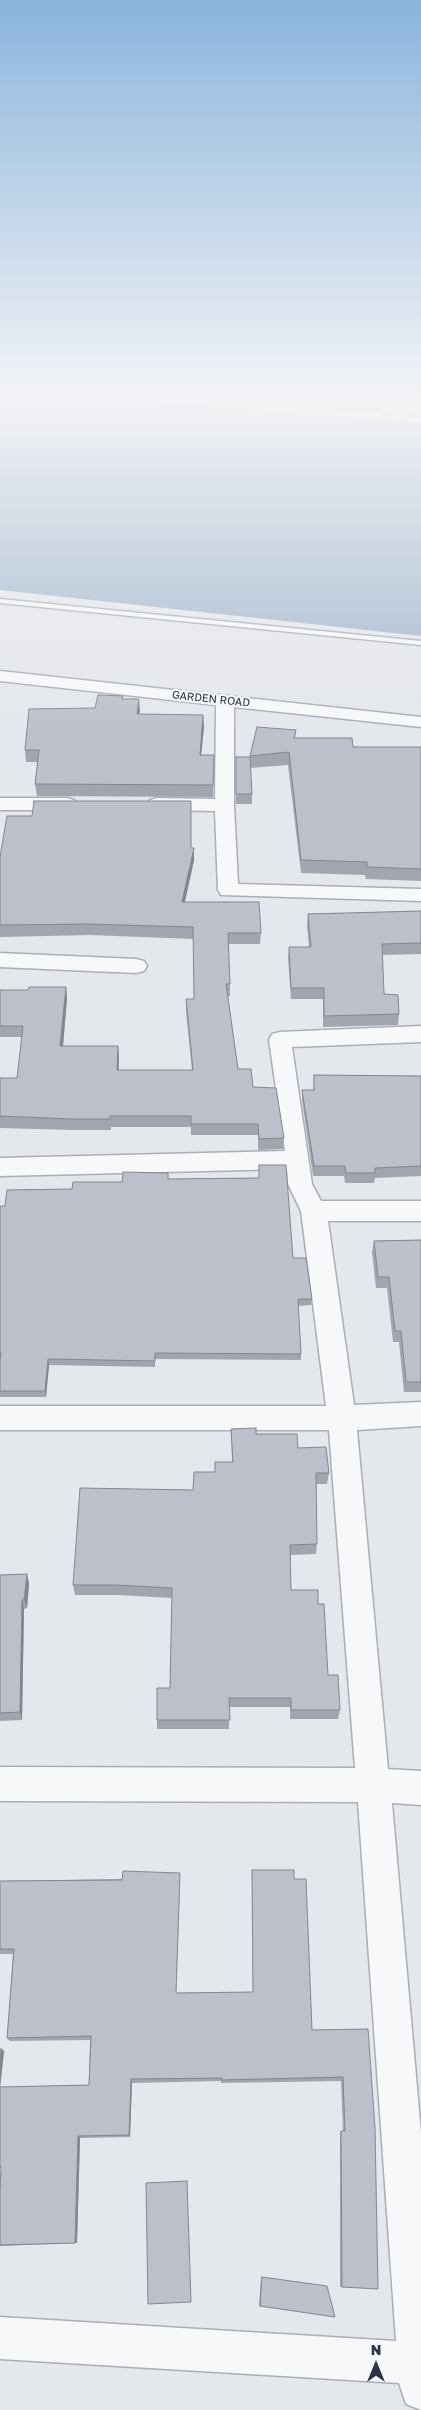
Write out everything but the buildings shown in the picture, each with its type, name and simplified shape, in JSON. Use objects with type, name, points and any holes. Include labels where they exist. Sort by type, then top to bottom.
[{"type":"street","name":"GARDEN ROAD","points":[[0,676],[421,722]]},
{"type":"street","points":[[224,700],[224,805],[228,890],[421,895]]},
{"type":"street","points":[[0,804],[88,804]]},
{"type":"street","points":[[136,804],[224,805]]},
{"type":"street","points":[[0,960],[136,966]]},
{"type":"street","points":[[0,2338],[419,2376],[394,2033],[342,1418],[314,1212],[300,1184],[280,1040],[421,1034]]},
{"type":"street","points":[[0,1167],[298,1160]]},
{"type":"street","points":[[314,1212],[421,1211]]},
{"type":"street","points":[[0,1418],[342,1418],[421,1414]]},
{"type":"street","points":[[0,1784],[373,1785],[421,1788]]},
{"type":"lane","points":[[0,601],[421,643]]},
{"type":"water","points":[[0,512],[421,512],[421,636],[0,590]]}]
